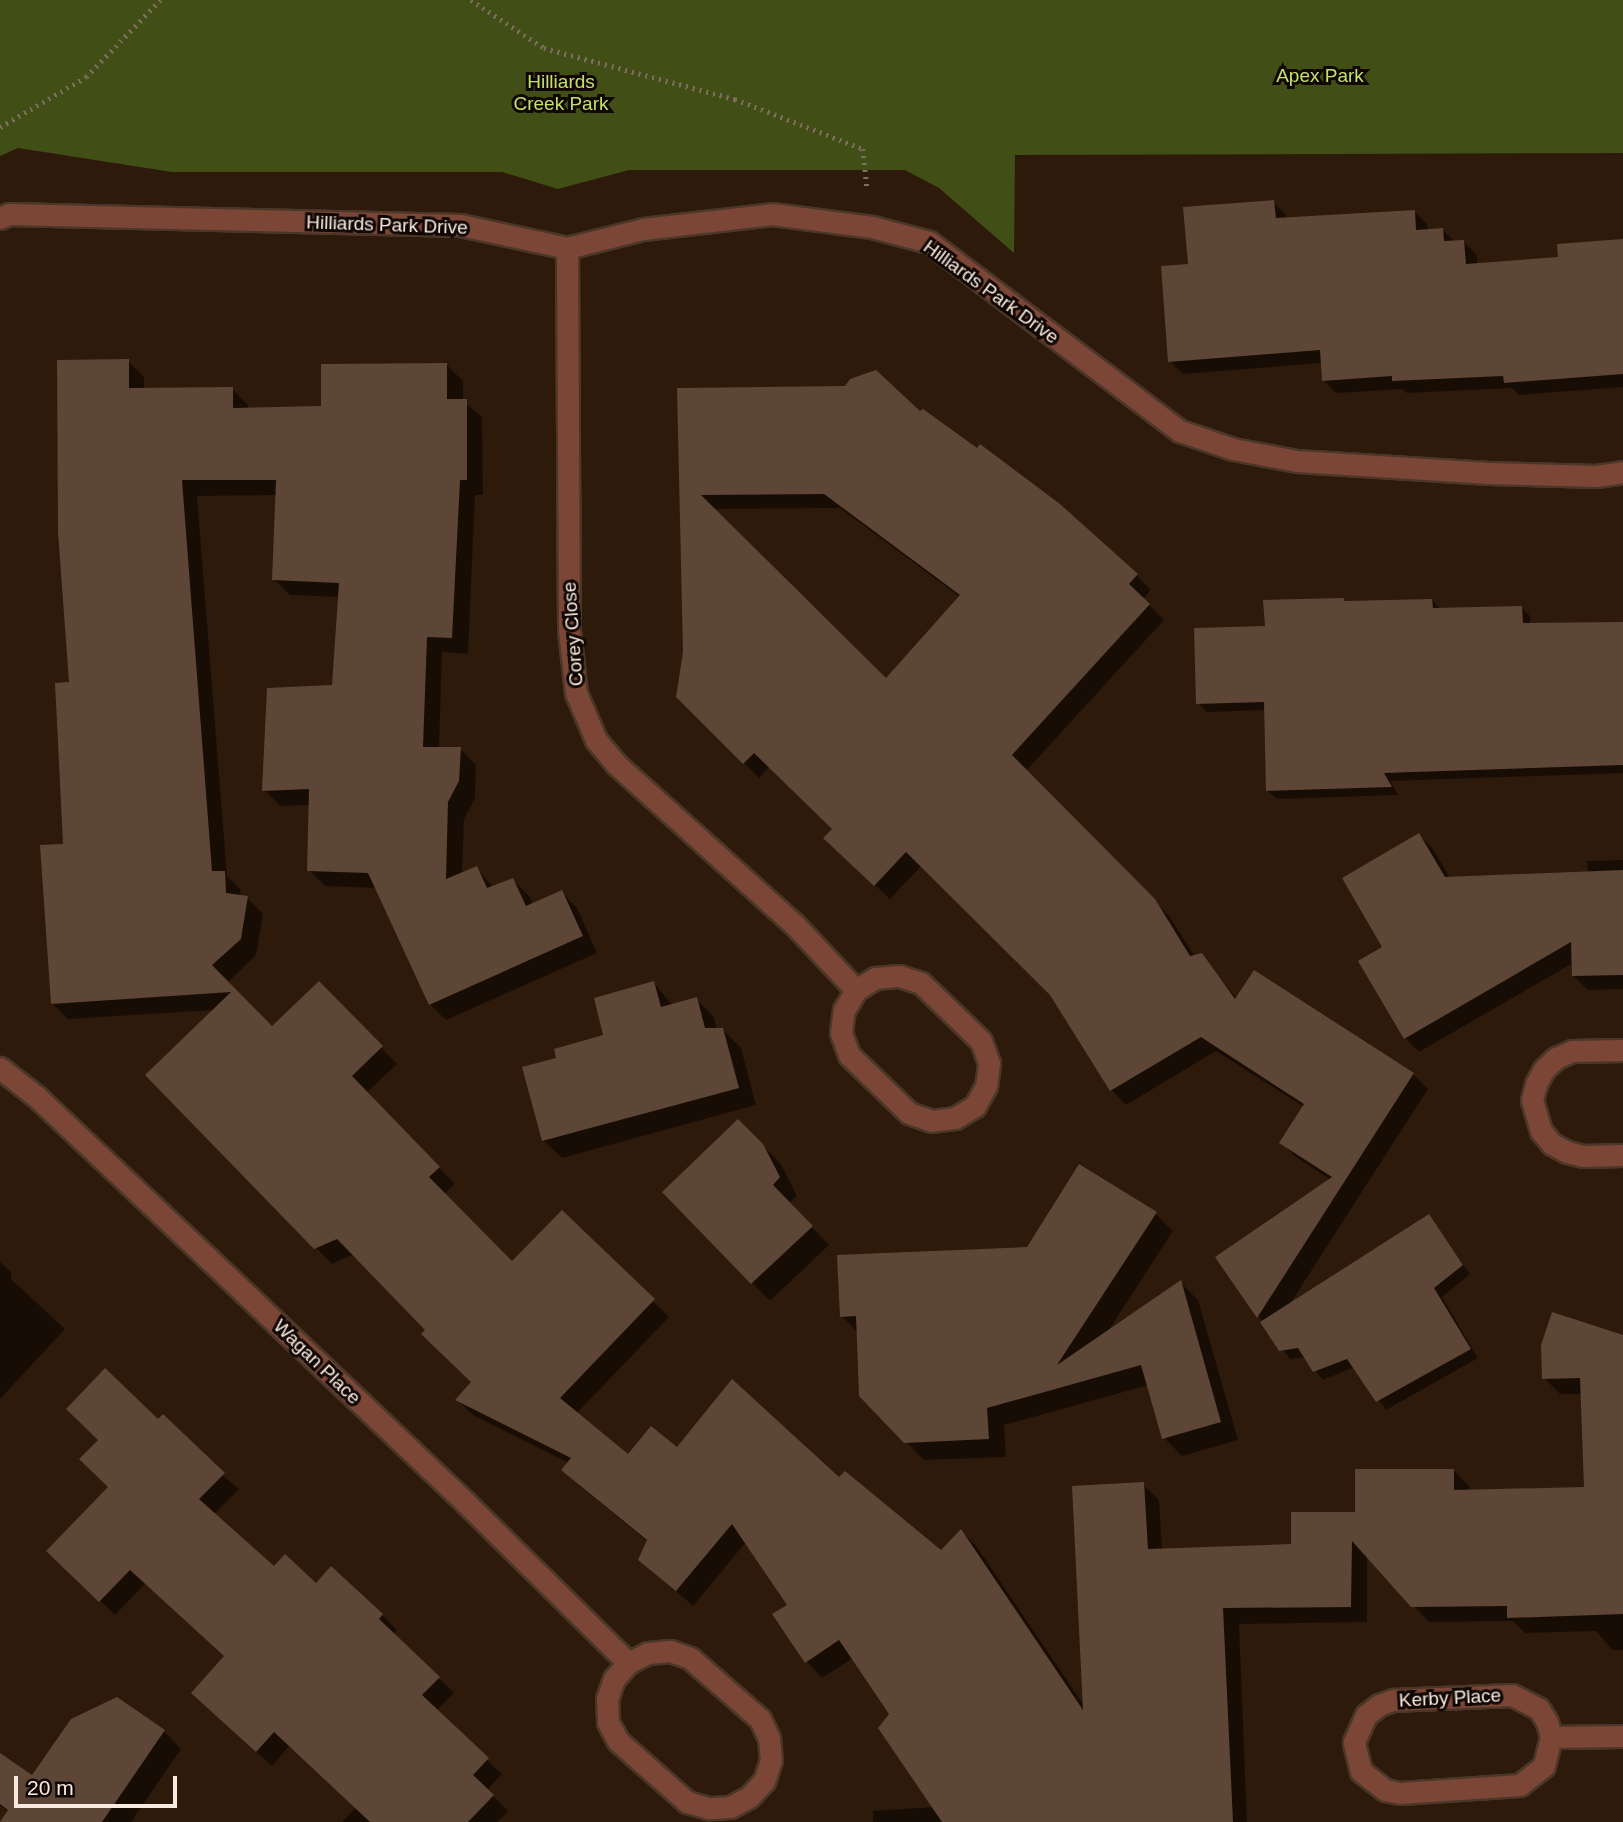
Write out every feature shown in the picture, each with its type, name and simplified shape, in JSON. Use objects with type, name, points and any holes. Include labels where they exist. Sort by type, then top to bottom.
[{"type":"street","name":"Hilliards Park Drive","points":[[0,218],[9,214],[460,225],[567,248],[643,229],[772,214],[872,227],[929,242],[1180,431],[1233,449],[1297,461],[1420,469],[1596,476],[1623,472]]},
{"type":"street","name":"Corey Close","points":[[567,248],[569,630],[576,693],[596,740],[616,764],[794,924],[856,990]]},
{"type":"street","points":[[899,976],[921,983],[981,1041],[989,1063],[986,1086],[975,1106],[955,1118],[932,1121],[909,1113],[849,1055],[841,1033],[844,1010],[856,990],[875,978],[899,976]]},
{"type":"street","points":[[1623,1050],[1572,1051],[1556,1058],[1544,1069],[1532,1100],[1534,1116],[1541,1131],[1552,1144],[1566,1152],[1583,1156],[1623,1155]]},
{"type":"street","name":"Wagan Place","points":[[0,1068],[37,1097],[466,1503],[628,1663]]},
{"type":"street","points":[[670,1651],[690,1658],[760,1719],[769,1738],[771,1760],[764,1781],[749,1797],[730,1807],[708,1808],[687,1802],[618,1741],[608,1722],[607,1699],[614,1679],[628,1663],[648,1653],[670,1651]]},
{"type":"street","name":"Kerby Place","points":[[1513,1695],[1539,1709],[1547,1722],[1551,1737],[1550,1753],[1544,1766],[1520,1785],[1401,1793],[1385,1790],[1361,1771],[1354,1742],[1358,1727],[1366,1715],[1393,1700],[1513,1695]]},
{"type":"street","points":[[1551,1737],[1623,1736]]},
{"type":"path","points":[[0,127],[86,77],[160,0]]},
{"type":"path","points":[[471,0],[544,48],[735,99],[863,149],[872,227]]},
{"type":"green space","name":"Hilliards Creek Park","points":[[0,0],[1623,0],[1623,153],[1015,155],[1014,253],[939,188],[905,170],[629,170],[558,189],[502,172],[172,172],[18,148],[0,156]]},
{"type":"building","points":[[1274,200],[1276,218],[1415,210],[1416,230],[1443,228],[1444,241],[1464,240],[1466,264],[1558,257],[1557,244],[1623,239],[1623,374],[1504,383],[1503,376],[1392,381],[1392,376],[1322,381],[1320,350],[1168,362],[1161,266],[1188,264],[1183,207]]},
{"type":"building","points":[[129,359],[129,388],[233,387],[233,408],[321,406],[321,364],[447,363],[447,399],[467,399],[467,480],[460,480],[452,638],[427,637],[423,747],[461,747],[459,781],[448,802],[446,879],[477,866],[487,888],[513,878],[526,906],[562,890],[583,936],[429,1005],[368,873],[307,871],[309,789],[262,791],[267,688],[332,685],[339,583],[272,580],[276,480],[182,480],[212,871],[225,871],[226,893],[248,896],[241,939],[212,965],[272,1026],[319,981],[383,1046],[352,1076],[440,1167],[429,1177],[512,1261],[562,1210],[655,1299],[560,1398],[628,1454],[651,1426],[677,1447],[732,1379],[839,1477],[845,1471],[941,1550],[961,1529],[1083,1710],[1072,1486],[1144,1482],[1148,1549],[1291,1544],[1291,1512],[1355,1512],[1355,1469],[1454,1469],[1454,1490],[1584,1487],[1580,1378],[1542,1379],[1541,1345],[1552,1312],[1623,1335],[1623,1614],[1507,1618],[1507,1606],[1411,1607],[1352,1541],[1351,1607],[1223,1608],[1233,1822],[942,1822],[878,1728],[889,1714],[839,1640],[805,1663],[772,1614],[787,1605],[732,1524],[676,1591],[638,1560],[647,1540],[561,1470],[571,1458],[455,1400],[471,1382],[421,1334],[425,1330],[337,1239],[314,1249],[145,1075],[231,992],[51,1004],[40,845],[63,844],[55,683],[69,682],[58,532],[57,360]]},
{"type":"building","points":[[876,370],[920,411],[923,409],[977,448],[980,444],[1060,504],[1138,574],[1129,584],[1150,604],[1012,755],[1155,899],[1190,956],[1202,953],[1235,999],[1254,970],[1414,1073],[1257,1318],[1215,1257],[1332,1177],[1279,1143],[1304,1104],[1201,1037],[1110,1091],[1050,995],[906,852],[874,886],[823,838],[832,829],[754,753],[743,764],[676,697],[683,652],[677,388],[845,386],[850,379]],"holes":[[[824,494],[960,595],[886,678],[701,495]]]},
{"type":"building","points":[[1344,598],[1344,601],[1432,599],[1433,608],[1522,606],[1523,623],[1623,622],[1623,765],[1384,773],[1392,787],[1266,791],[1264,702],[1196,704],[1194,628],[1265,626],[1263,600]]},
{"type":"building","points":[[1419,833],[1445,877],[1623,870],[1623,975],[1572,976],[1571,942],[1404,1039],[1358,961],[1382,947],[1342,878]]},
{"type":"building","points":[[654,981],[661,1007],[697,997],[705,1028],[723,1028],[739,1088],[542,1141],[522,1067],[556,1058],[554,1049],[603,1035],[594,998]]},
{"type":"building","points":[[738,1119],[763,1144],[780,1177],[773,1185],[813,1226],[751,1284],[662,1192]]},
{"type":"building","points":[[1079,1164],[1157,1212],[1057,1365],[1181,1280],[1221,1422],[1162,1439],[1141,1365],[987,1408],[989,1439],[904,1443],[859,1396],[856,1316],[840,1317],[837,1255],[1027,1247]]},
{"type":"building","points":[[1429,1214],[1463,1265],[1434,1288],[1471,1349],[1376,1402],[1347,1359],[1313,1372],[1298,1348],[1279,1351],[1260,1322]]},
{"type":"building","points":[[105,1368],[158,1419],[163,1414],[225,1473],[199,1499],[274,1566],[285,1554],[316,1583],[331,1566],[383,1614],[379,1619],[440,1677],[422,1695],[489,1758],[473,1775],[494,1795],[468,1822],[370,1822],[274,1732],[256,1752],[191,1693],[224,1656],[130,1570],[99,1602],[46,1551],[108,1487],[79,1459],[98,1440],[66,1409]]},
{"type":"building","points":[[117,1697],[165,1730],[102,1822],[0,1822],[8,1810],[0,1804],[0,1753],[32,1775],[71,1719]]},
{"type":"park label","name":"Apex Park","points":[[1320,76]]}]
